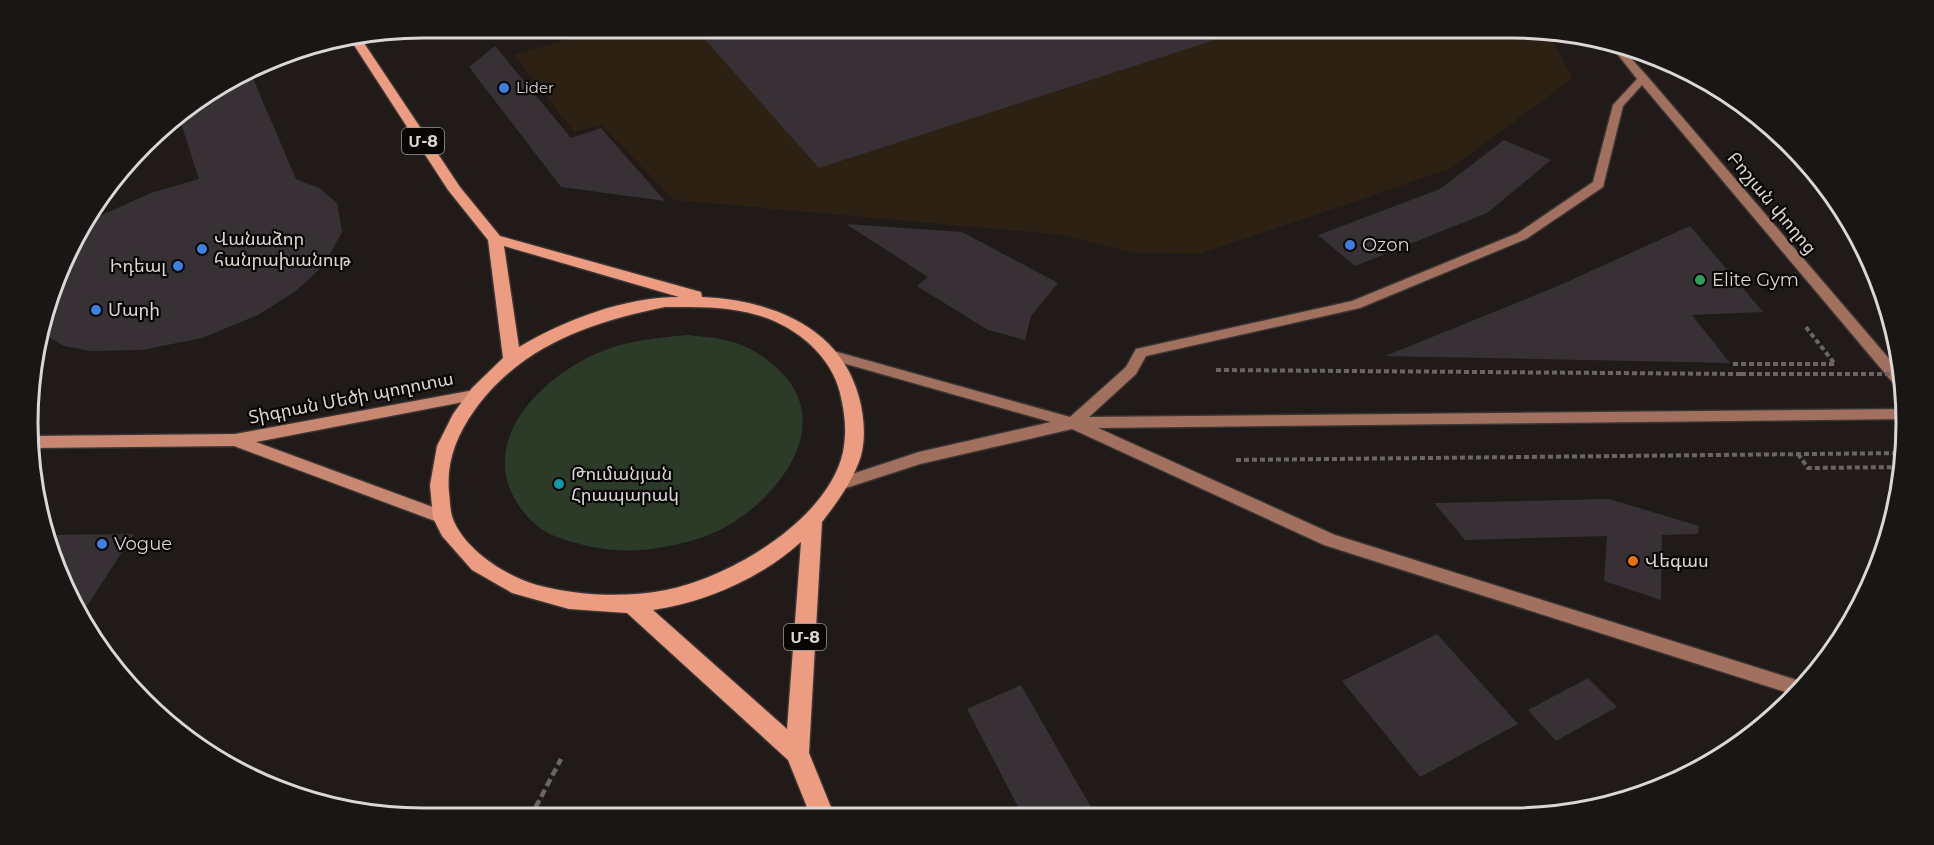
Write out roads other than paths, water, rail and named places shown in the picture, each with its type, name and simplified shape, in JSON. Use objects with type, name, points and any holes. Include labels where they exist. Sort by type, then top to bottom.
[{"type":"highway","name":"Մ-8","points":[[358,43],[455,190],[495,239]]},
{"type":"highway","points":[[512,359],[495,239],[717,302],[767,312],[808,333],[838,364],[855,402],[855,446],[840,484],[812,522],[777,552],[733,576],[684,595],[632,604],[568,603],[512,587],[470,558],[443,518],[438,478],[448,436],[474,395],[512,359],[559,331],[611,311],[665,302],[717,302]]},
{"type":"highway","name":"Մ-8","points":[[797,753],[812,522]]},
{"type":"highway","name":"Մ-8","points":[[632,604],[797,753],[819,808]]},
{"type":"main road","name":"Բոշյան փողոց","points":[[1622,54],[1893,373]]},
{"type":"main road","points":[[1073,423],[1131,370],[1141,352],[1355,305],[1522,236],[1599,184],[1618,105],[1643,78]]},
{"type":"main road","points":[[830,355],[1073,423],[1330,540],[1792,686]]},
{"type":"main road","name":"Տիգրան Մեծի պողոտա","points":[[38,442],[235,440],[474,395]]},
{"type":"main road","points":[[840,484],[919,458],[1073,423],[1896,414]]},
{"type":"main road","name":"Տիգրան Մեծի պողոտա","points":[[235,440],[443,518]]},
{"type":"place","name":"Lider","points":[[504,88]]},
{"type":"place","name":"Ozon","points":[[1350,245]]},
{"type":"place","name":"Վանաձոր հանրախանութ","points":[[202,249]]},
{"type":"place","name":"Իդեալ","points":[[178,266]]},
{"type":"place","name":"Elite Gym","points":[[1700,280]]},
{"type":"place","name":"Մարի","points":[[96,310]]},
{"type":"place","name":"Թումանյան Հրապարակ","points":[[559,484]]},
{"type":"place","name":"Vogue","points":[[102,544]]},
{"type":"place","name":"Վեգաս","points":[[1633,561]]}]
